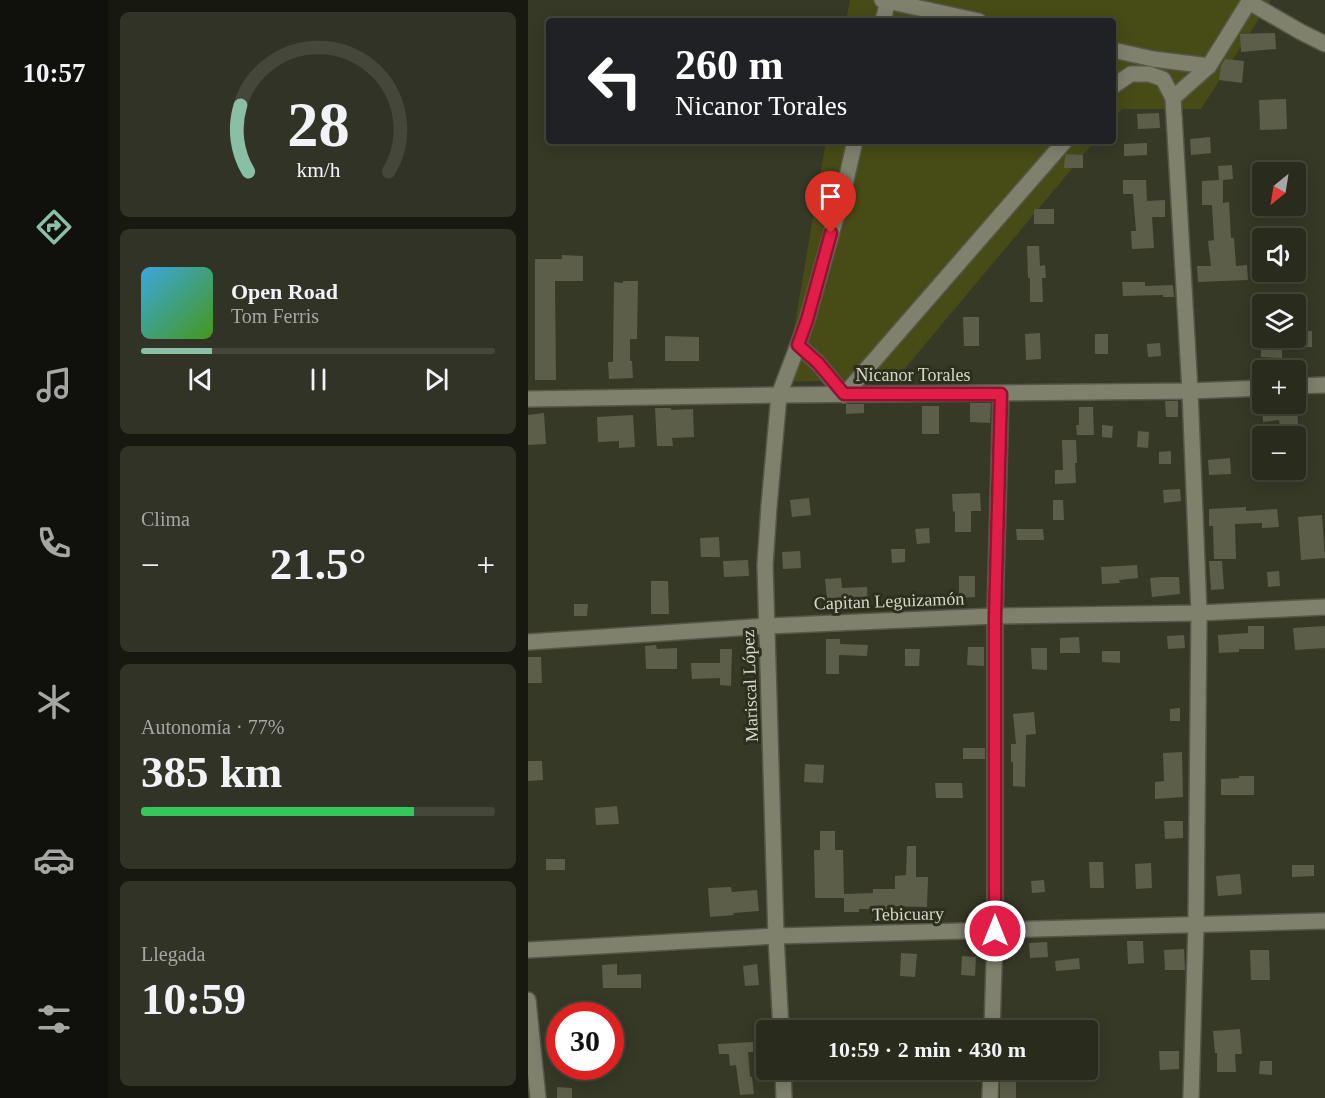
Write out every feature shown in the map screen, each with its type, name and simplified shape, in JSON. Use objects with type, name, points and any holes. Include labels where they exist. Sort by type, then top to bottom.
[{"type":"street","points":[[884,18],[886,0],[966,18]]},
{"type":"street","points":[[1173,98],[1209,66],[1250,1],[1325,44]]},
{"type":"street","points":[[1116,51],[1209,66]]},
{"type":"street","points":[[1163,79],[1171,61]]},
{"type":"street","points":[[1116,84],[1131,74],[1149,74],[1163,79],[1173,98],[1190,391],[1199,613],[1196,924],[1191,1098]]},
{"type":"street","name":"Mariscal López","points":[[780,1020],[765,565],[769,506],[779,394],[813,298],[854,144]]},
{"type":"street","points":[[798,345],[818,363],[844,394],[1062,144]]},
{"type":"street","points":[[1306,385],[1325,384]]},
{"type":"street","name":"Nicanor Torales","points":[[528,399],[779,394],[1001,394],[1252,388]]},
{"type":"street","points":[[992,1020],[995,931],[995,616],[1001,394]]},
{"type":"street","name":"Capitan Leguizamón","points":[[528,642],[768,626],[995,616],[1199,613],[1325,607]]},
{"type":"street","name":"Tebicuary","points":[[528,950],[776,936],[1325,921]]},
{"type":"street","points":[[528,1000],[538,1098]]},
{"type":"street","points":[[783,1080],[784,1098]]},
{"type":"street","points":[[990,1098],[991,1080]]},
{"type":"green space","points":[[850,0],[1271,0],[1201,109],[1122,109],[1116,116],[1116,18],[847,18]]},
{"type":"green space","points":[[825,144],[1092,144],[897,378],[785,382]]},
{"type":"building","points":[[1275,33],[1276,49],[1241,52],[1240,34]]},
{"type":"building","points":[[1225,59],[1244,61],[1242,83],[1219,80],[1221,66]]},
{"type":"building","points":[[1286,99],[1287,129],[1260,130],[1259,100]]},
{"type":"building","points":[[1159,113],[1160,128],[1138,129],[1137,114]]},
{"type":"building","points":[[1210,137],[1211,153],[1191,155],[1190,139]]},
{"type":"building","points":[[1147,143],[1147,155],[1124,156],[1124,144]]},
{"type":"building","points":[[1066,154],[1083,155],[1083,168],[1064,168]]},
{"type":"building","points":[[1232,165],[1233,179],[1223,180],[1223,203],[1229,202],[1231,238],[1234,238],[1236,266],[1247,265],[1248,280],[1198,282],[1197,266],[1211,266],[1208,241],[1214,240],[1212,205],[1202,205],[1202,181],[1219,180],[1218,166]]},
{"type":"building","points":[[1123,180],[1146,180],[1147,201],[1165,200],[1165,217],[1152,217],[1154,248],[1132,249],[1131,231],[1136,231],[1133,194],[1123,194]]},
{"type":"building","points":[[1034,209],[1054,209],[1054,224],[1034,224]]},
{"type":"building","points":[[1027,246],[1039,246],[1040,266],[1045,265],[1046,278],[1042,278],[1043,302],[1030,302]]},
{"type":"building","points":[[562,255],[583,256],[583,281],[555,281],[556,380],[535,380],[535,259],[562,259]]},
{"type":"building","points":[[623,281],[638,281],[637,339],[630,339],[633,378],[609,379],[608,362],[613,362],[614,282],[623,283]]},
{"type":"building","points":[[1122,282],[1145,282],[1145,286],[1173,285],[1174,297],[1123,296]]},
{"type":"building","points":[[963,317],[979,317],[979,346],[964,346]]},
{"type":"building","points":[[1306,331],[1312,331],[1312,347],[1306,347]]},
{"type":"building","points":[[1040,333],[1041,359],[1026,360],[1025,334]]},
{"type":"building","points":[[1095,334],[1108,334],[1108,354],[1095,354]]},
{"type":"building","points":[[665,336],[699,337],[699,361],[665,361]]},
{"type":"building","points":[[1160,343],[1161,356],[1148,357],[1147,344]]},
{"type":"building","points":[[1261,348],[1282,348],[1282,358],[1261,357]]},
{"type":"building","points":[[1165,401],[1178,401],[1178,417],[1166,417]]},
{"type":"building","points":[[970,403],[991,403],[990,423],[970,422]]},
{"type":"building","points":[[846,404],[864,404],[864,413],[846,414]]},
{"type":"building","points":[[922,406],[939,406],[939,434],[922,434]]},
{"type":"building","points":[[1079,407],[1093,407],[1094,435],[1077,435]]},
{"type":"building","points":[[655,408],[693,409],[694,437],[672,438],[673,446],[657,446]]},
{"type":"building","points":[[544,413],[546,444],[528,445],[528,415]]},
{"type":"building","points":[[1263,414],[1297,414],[1298,424],[1280,426],[1279,420],[1263,422]]},
{"type":"building","points":[[633,415],[635,447],[619,448],[619,441],[598,442],[597,417]]},
{"type":"building","points":[[1102,425],[1113,426],[1112,438],[1102,437]]},
{"type":"building","points":[[1138,431],[1149,432],[1148,448],[1137,447]]},
{"type":"building","points":[[1062,440],[1076,440],[1076,483],[1055,484],[1055,470],[1063,470]]},
{"type":"building","points":[[1171,451],[1171,464],[1159,464],[1159,452]]},
{"type":"building","points":[[1230,458],[1231,474],[1209,475],[1208,460]]},
{"type":"building","points":[[1180,489],[1181,501],[1164,503],[1163,490]]},
{"type":"building","points":[[980,493],[981,511],[971,511],[971,532],[955,532],[952,494]]},
{"type":"building","points":[[809,498],[811,515],[792,517],[790,500]]},
{"type":"building","points":[[1053,500],[1063,500],[1064,520],[1053,520]]},
{"type":"building","points":[[1246,507],[1246,511],[1277,509],[1279,527],[1262,528],[1262,523],[1235,524],[1236,559],[1214,559],[1213,526],[1209,526],[1209,509]]},
{"type":"building","points":[[1322,515],[1325,558],[1301,560],[1298,517]]},
{"type":"building","points":[[929,528],[930,543],[917,544],[915,529]]},
{"type":"building","points":[[1016,529],[1043,529],[1044,540],[1017,540]]},
{"type":"building","points":[[719,537],[720,557],[701,557],[700,538]]},
{"type":"building","points":[[891,549],[905,549],[905,562],[892,563]]},
{"type":"building","points":[[800,551],[801,568],[783,569],[782,552]]},
{"type":"building","points":[[748,560],[749,576],[724,577],[723,561]]},
{"type":"building","points":[[1209,561],[1222,561],[1224,589],[1211,590]]},
{"type":"building","points":[[1137,565],[1138,578],[1119,580],[1120,583],[1102,584],[1101,567]]},
{"type":"building","points":[[1279,571],[1280,586],[1268,587],[1267,572]]},
{"type":"building","points":[[959,576],[975,576],[975,597],[959,598]]},
{"type":"building","points":[[1179,577],[1180,594],[1152,597],[1150,578]]},
{"type":"building","points":[[841,578],[842,588],[867,587],[868,609],[828,611],[825,579]]},
{"type":"building","points":[[651,581],[668,581],[669,614],[651,614]]},
{"type":"building","points":[[574,604],[588,604],[587,616],[574,616]]},
{"type":"building","points":[[1248,626],[1264,626],[1264,649],[1239,649],[1239,652],[1219,653],[1218,635],[1248,633]]},
{"type":"building","points":[[1325,626],[1325,648],[1295,650],[1293,628]]},
{"type":"building","points":[[1184,635],[1185,648],[1168,649],[1167,636]]},
{"type":"building","points":[[1079,637],[1080,653],[1060,653],[1060,638]]},
{"type":"building","points":[[826,639],[840,639],[840,644],[868,645],[867,656],[839,655],[839,674],[826,674]]},
{"type":"building","points":[[656,645],[657,649],[677,648],[677,669],[646,669],[645,646]]},
{"type":"building","points":[[968,647],[984,647],[984,666],[967,665]]},
{"type":"building","points":[[1031,648],[1047,648],[1047,670],[1032,669]]},
{"type":"building","points":[[720,649],[732,649],[731,686],[720,685],[720,678],[692,679],[691,663],[720,663]]},
{"type":"building","points":[[905,649],[920,649],[919,666],[905,666]]},
{"type":"building","points":[[1102,651],[1120,651],[1120,663],[1102,662]]},
{"type":"building","points":[[528,657],[541,657],[542,683],[528,683]]},
{"type":"building","points":[[1180,708],[1180,721],[1170,721],[1170,709]]},
{"type":"building","points":[[1034,712],[1036,734],[1026,735],[1025,787],[1013,786],[1011,744],[1016,744],[1013,714]]},
{"type":"building","points":[[963,748],[985,748],[985,759],[963,759]]},
{"type":"building","points":[[1182,752],[1183,797],[1155,799],[1155,782],[1164,781],[1163,753]]},
{"type":"building","points":[[528,761],[542,761],[543,780],[528,781]]},
{"type":"building","points":[[805,764],[824,765],[823,783],[804,782]]},
{"type":"building","points":[[1239,776],[1254,776],[1254,795],[1221,795],[1221,779],[1239,778]]},
{"type":"building","points":[[935,783],[962,783],[963,798],[936,798]]},
{"type":"building","points":[[617,806],[619,824],[596,825],[595,808]]},
{"type":"building","points":[[1164,821],[1183,821],[1183,838],[1165,839]]},
{"type":"building","points":[[820,831],[835,831],[835,850],[843,850],[844,894],[873,893],[873,889],[895,889],[895,876],[906,875],[907,846],[916,846],[916,877],[928,877],[927,907],[890,906],[890,909],[859,909],[859,912],[844,912],[844,898],[815,898],[814,850],[820,850]]},
{"type":"building","points":[[546,859],[565,859],[565,870],[546,870]]},
{"type":"building","points":[[1089,862],[1103,862],[1104,888],[1090,888]]},
{"type":"building","points":[[1151,863],[1152,888],[1136,889],[1135,864]]},
{"type":"building","points":[[1292,865],[1314,865],[1314,876],[1292,877]]},
{"type":"building","points":[[1240,874],[1242,894],[1218,896],[1216,876]]},
{"type":"building","points":[[1044,880],[1045,892],[1032,893],[1031,881]]},
{"type":"building","points":[[731,887],[732,892],[757,890],[759,911],[710,917],[708,888]]},
{"type":"building","points":[[1127,941],[1143,941],[1144,963],[1128,964]]},
{"type":"building","points":[[1047,942],[1048,957],[1030,958],[1029,943]]},
{"type":"building","points":[[1184,949],[1185,970],[1165,970],[1164,950]]},
{"type":"building","points":[[1250,950],[1269,950],[1270,980],[1251,980]]},
{"type":"building","points":[[901,953],[917,954],[915,977],[900,976]]},
{"type":"building","points":[[962,956],[976,957],[975,976],[961,975]]},
{"type":"building","points":[[1079,958],[1080,969],[1056,971],[1055,961]]},
{"type":"building","points":[[617,964],[617,975],[641,974],[641,988],[603,988],[602,965]]},
{"type":"building","points":[[757,964],[759,985],[745,986],[743,966]]},
{"type":"building","points":[[1240,1029],[1242,1054],[1235,1054],[1236,1072],[1217,1072],[1217,1053],[1215,1053],[1213,1031]]},
{"type":"building","points":[[753,1042],[753,1052],[748,1052],[754,1094],[740,1095],[736,1065],[730,1066],[729,1054],[719,1054],[718,1044]]},
{"type":"building","points":[[1159,1051],[1179,1051],[1179,1069],[1160,1070]]},
{"type":"building","points":[[1260,1061],[1272,1061],[1272,1075],[1259,1074]]},
{"type":"building","points":[[1016,1080],[1016,1098],[1000,1098],[1000,1081]]},
{"type":"building","points":[[557,1087],[572,1088],[572,1098],[557,1098]]},
{"type":"route","points":[[831,233],[798,345],[818,363],[844,394],[1001,394],[995,616],[995,931]]}]
